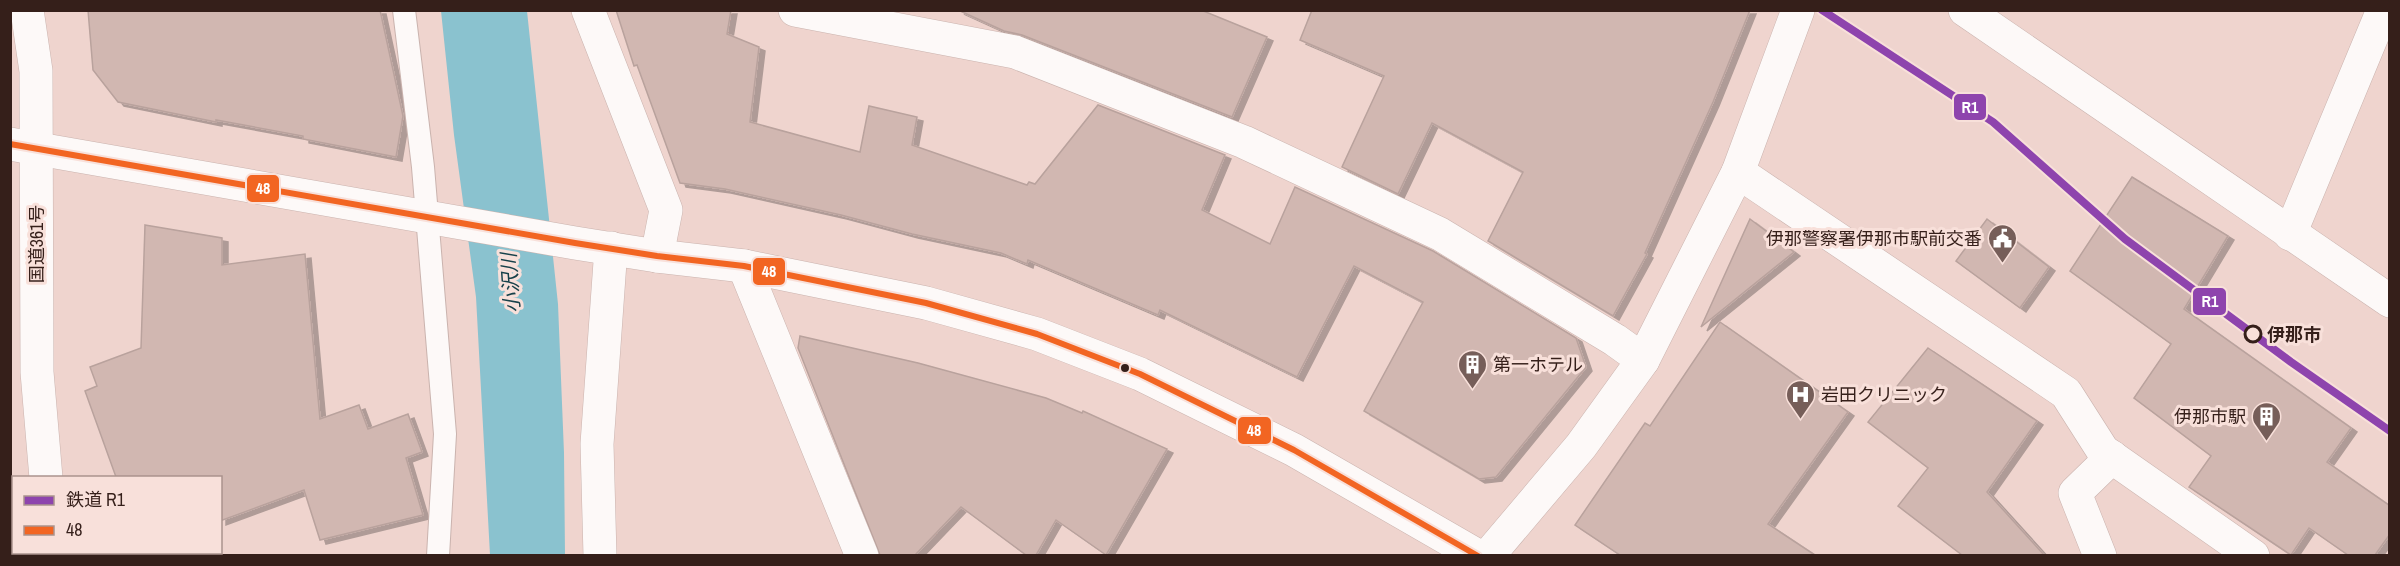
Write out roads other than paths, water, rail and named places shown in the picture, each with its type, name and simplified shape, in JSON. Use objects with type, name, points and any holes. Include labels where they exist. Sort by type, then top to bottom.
[{"type":"main road","name":"国道361号","points":[[27,10],[36,71],[23,145],[46,476]]},
{"type":"main road","points":[[588,10],[666,210],[657,256]]},
{"type":"main road","points":[[795,10],[1015,52],[1244,142],[1440,234],[1615,340],[1643,360]]},
{"type":"main road","points":[[1488,555],[1581,446],[1643,360],[1738,172],[1798,10]]},
{"type":"main road","points":[[1965,10],[2390,301]]},
{"type":"main road","points":[[2290,234],[2384,10]]},
{"type":"main road","points":[[23,145],[575,243],[657,256],[744,266],[926,303],[1037,334],[1140,374],[1294,450],[1478,555]]},
{"type":"main road","points":[[1738,172],[2066,393],[2103,451],[2253,555]]},
{"type":"main road","points":[[600,555],[597,444],[611,248]]},
{"type":"main road","points":[[744,266],[862,555]]},
{"type":"main road","points":[[2100,555],[2075,493],[2112,457]]},
{"type":"lane","points":[[404,10],[437,217],[445,434],[438,555]]},
{"type":"water","name":"小沢川","points":[[441,11],[527,11],[558,304],[564,453],[565,555],[490,555],[476,297],[454,135]]},
{"type":"rail line","name":"R1","points":[[1822,10],[1993,122],[2125,239],[2291,362],[2390,431]]},
{"type":"place","name":"伊那警察署伊那市駅前交番","points":[[2003,264]]},
{"type":"place","name":"伊那市","points":[[2253,334]]},
{"type":"place","name":"第一ホテル","points":[[1472,390]]},
{"type":"place","name":"岩田クリニック","points":[[1800,420]]},
{"type":"place","name":"伊那市駅","points":[[2267,442]]}]
